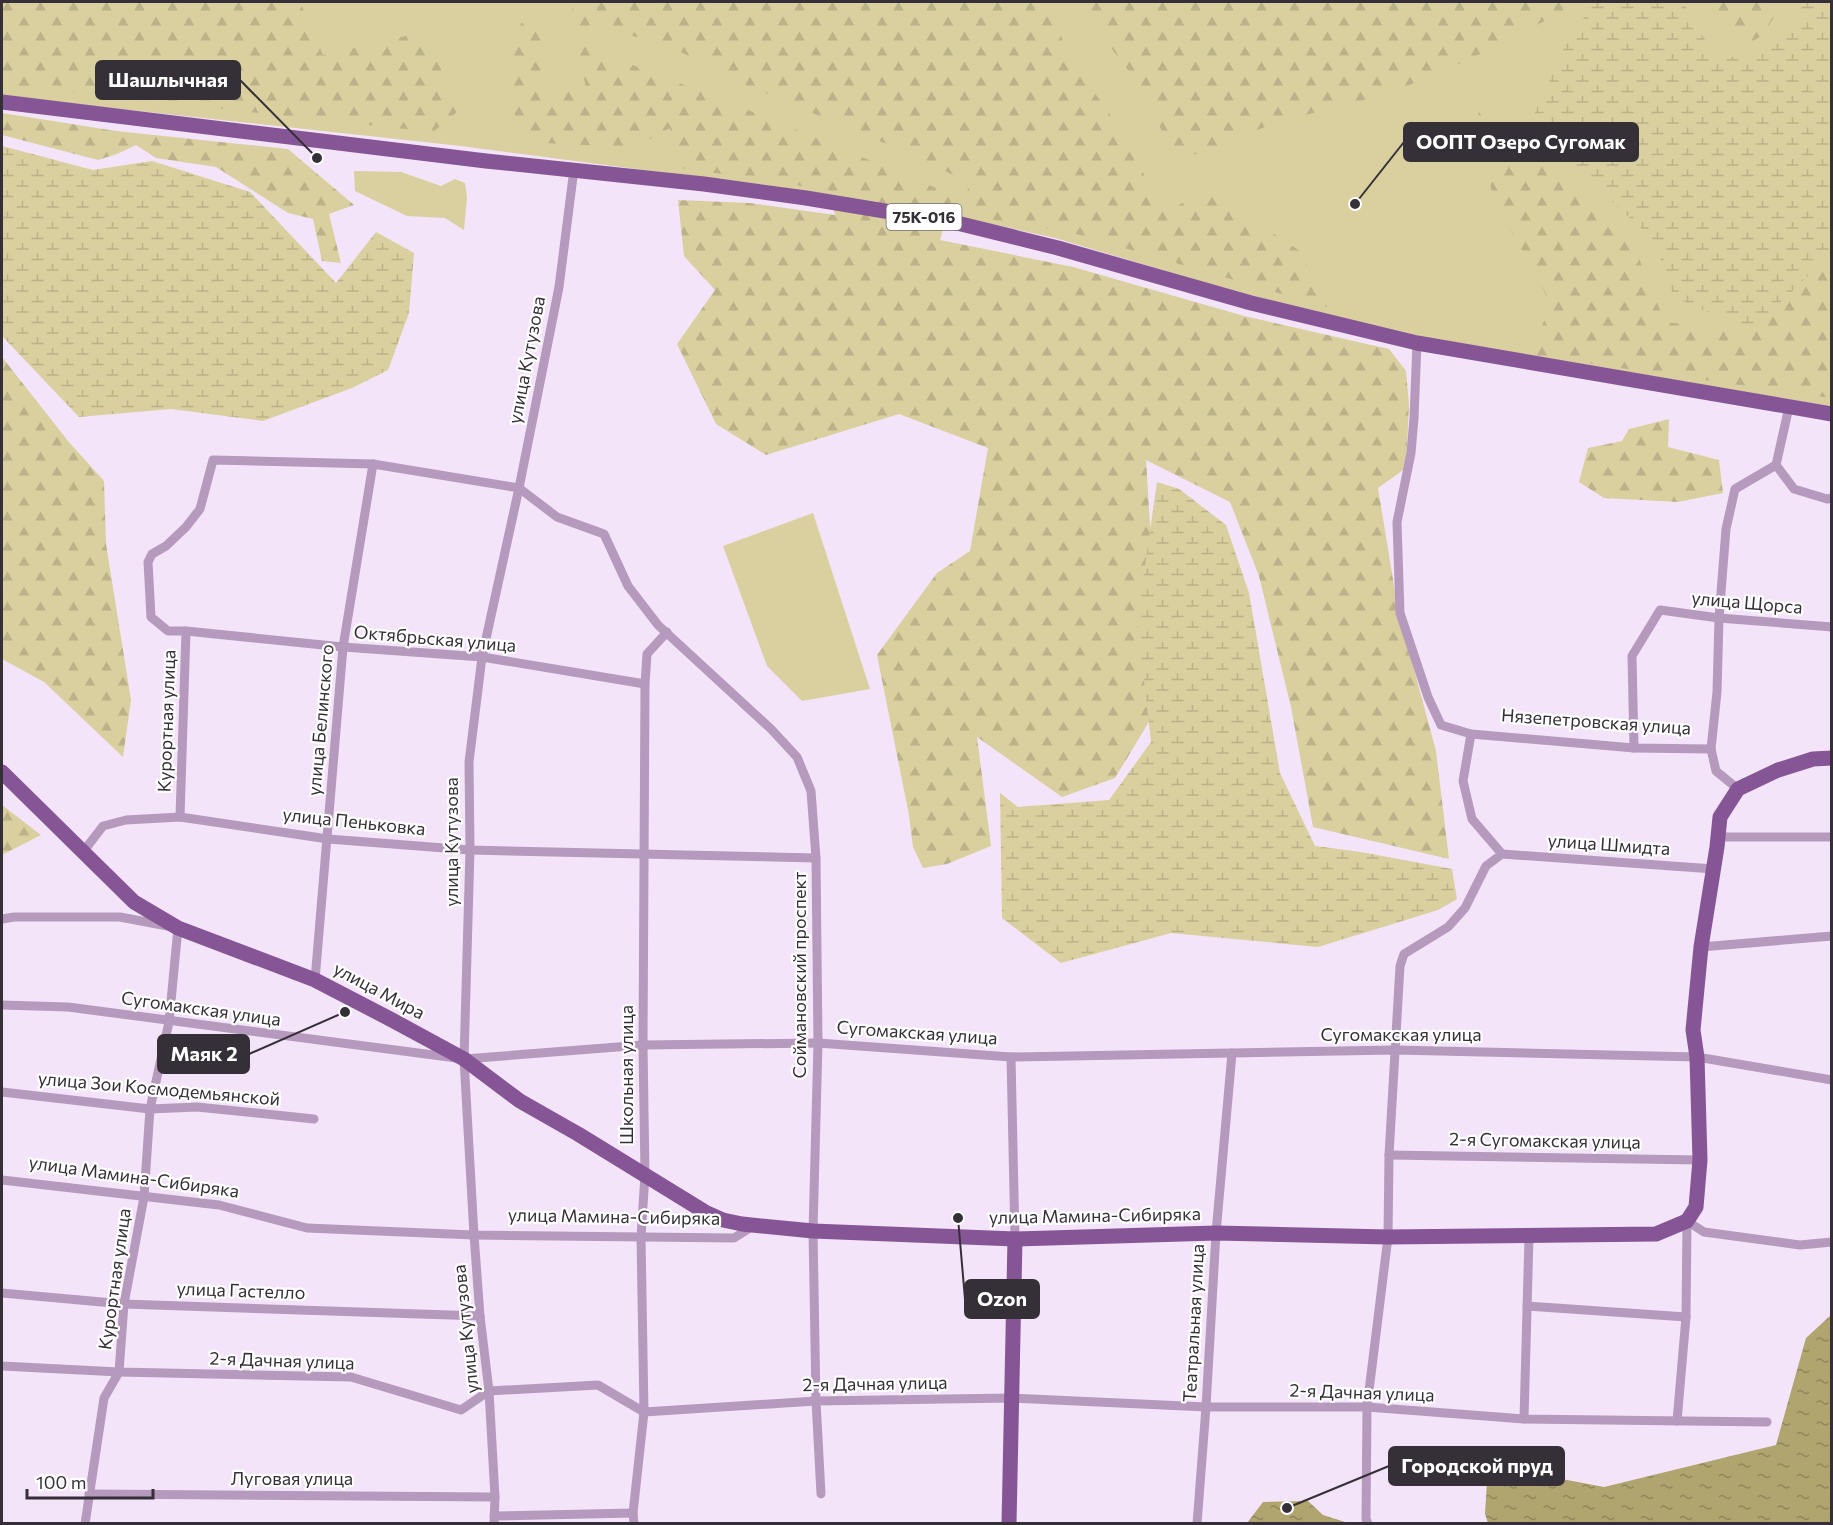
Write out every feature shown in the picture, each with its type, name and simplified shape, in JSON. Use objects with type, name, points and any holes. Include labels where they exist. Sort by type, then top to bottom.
[{"type":"main road","name":"75К-016","points":[[2,102],[806,198],[957,223],[1058,248],[1251,303],[1417,343],[1832,414]]},
{"type":"main road","points":[[1688,1221],[1696,1207],[1700,1160],[1697,1057],[1693,1030],[1701,947],[1720,817],[1738,789],[1778,770],[1813,759],[1832,758]]},
{"type":"main road","name":"улица Мира","points":[[2,772],[134,902],[178,928],[315,980],[464,1059],[520,1101],[705,1212],[723,1220],[755,1225]]},
{"type":"main road","name":"улица Мамина-Сибиряка","points":[[755,1225],[813,1231],[1015,1239],[1216,1233],[1388,1238],[1656,1234],[1688,1221]]},
{"type":"main road","points":[[1009,1524],[1015,1239]]},
{"type":"street","name":"улица Кутузова","points":[[494,1520],[495,1497],[489,1391],[480,1316],[464,1059],[470,849],[469,762],[482,657],[559,287],[574,169]]},
{"type":"street","name":"Нязепетровская улица","points":[[1417,343],[1411,453],[1397,522],[1400,613],[1428,697],[1441,725],[1471,734],[1634,748],[1711,749],[1716,771],[1738,789]]},
{"type":"street","points":[[1711,749],[1717,692],[1719,618],[1726,530],[1735,489],[1776,465],[1789,406]]},
{"type":"street","name":"Курортная улица","points":[[180,817],[186,631],[168,631],[151,617],[148,562],[152,554],[166,546],[200,510],[213,460],[373,464]]},
{"type":"street","points":[[373,464],[519,488]]},
{"type":"street","name":"улица Белинского","points":[[315,980],[343,647],[373,464]]},
{"type":"street","points":[[1776,465],[1794,489],[1827,499],[1832,498]]},
{"type":"street","name":"Соймановский проспект","points":[[519,488],[557,517],[604,534],[628,586],[667,632],[771,729],[797,757],[811,791],[816,858],[818,1043],[813,1231],[816,1401],[821,1494]]},
{"type":"street","name":"улица Щорса","points":[[1634,748],[1632,656],[1660,610],[1719,618],[1832,627]]},
{"type":"street","name":"Октябрьская улица","points":[[186,631],[343,647],[482,657],[645,684]]},
{"type":"street","name":"Школьная улица","points":[[633,1518],[644,1412],[641,1237],[645,1174],[643,1045],[645,684],[647,654],[667,632]]},
{"type":"street","points":[[1368,1524],[1366,1519],[1367,1407],[1388,1238],[1389,1155],[1400,966],[1404,954],[1448,927],[1465,908],[1486,866],[1502,854],[1472,819],[1463,781],[1471,734]]},
{"type":"street","name":"улица Пеньковка","points":[[83,852],[103,826],[126,820],[180,817],[328,839],[470,849],[816,858]]},
{"type":"street","points":[[1718,837],[1832,837]]},
{"type":"street","name":"улица Шмидта","points":[[1502,854],[1714,869]]},
{"type":"street","points":[[2,919],[120,917],[178,928]]},
{"type":"street","name":"Курортная улица","points":[[86,1524],[104,1398],[119,1372],[124,1304],[144,1197],[150,1109],[169,1022],[178,928]]},
{"type":"street","points":[[1701,947],[1832,936]]},
{"type":"street","name":"Сугомакская улица","points":[[2,1005],[68,1007],[464,1059],[643,1045],[818,1043],[1011,1057],[1395,1050],[1697,1057],[1832,1080]]},
{"type":"street","name":"Театральная улица","points":[[1197,1524],[1216,1233],[1232,1053]]},
{"type":"street","points":[[1011,1057],[1015,1239]]},
{"type":"street","name":"улица Зои Космодемьянской","points":[[2,1092],[150,1109],[196,1107],[314,1119]]},
{"type":"street","name":"2-я Сугомакская улица","points":[[1389,1155],[1700,1160]]},
{"type":"street","name":"улица Мамина-Сибиряка","points":[[2,1180],[219,1205],[307,1228],[474,1235],[734,1238],[755,1225]]},
{"type":"street","points":[[1688,1221],[1704,1232],[1800,1245],[1832,1242]]},
{"type":"street","points":[[1677,1421],[1686,1317],[1688,1221]]},
{"type":"street","points":[[1524,1419],[1529,1237]]},
{"type":"street","name":"улица Гастелло","points":[[2,1293],[124,1304],[480,1316]]},
{"type":"street","points":[[1527,1306],[1686,1317]]},
{"type":"street","name":"2-я Дачная улица","points":[[2,1366],[119,1372],[351,1377],[461,1410],[489,1391]]},
{"type":"street","points":[[489,1391],[598,1385],[644,1412]]},
{"type":"street","name":"2-я Дачная улица","points":[[644,1412],[816,1401],[1010,1398],[1206,1407],[1367,1407],[1524,1419],[1767,1422]]},
{"type":"street","name":"Луговая улица","points":[[89,1494],[495,1497]]},
{"type":"street","points":[[494,1520],[633,1518]]},
{"type":"green space","points":[[2,2],[1831,2],[1831,406],[1571,365],[1417,337],[1250,296],[1055,238],[955,216],[803,191],[461,146],[2,96]]},
{"type":"green space","points":[[2,2],[300,2],[323,55],[427,31],[457,112],[433,132],[2,85]]},
{"type":"green space","points":[[571,2],[1052,2],[1066,53],[1115,121],[1165,213],[1207,189],[1300,251],[1327,307],[1066,231],[967,216],[968,183],[927,161],[746,85],[665,44],[589,25],[604,54],[739,106],[953,195],[940,240],[1073,267],[1244,316],[1389,349],[1406,371],[1409,404],[1406,468],[1378,488],[1398,610],[1436,751],[1449,859],[1313,827],[1291,707],[1259,576],[1230,502],[1146,460],[1153,574],[1153,715],[1115,778],[1062,797],[977,737],[991,846],[947,864],[923,868],[913,847],[909,815],[877,655],[937,573],[970,551],[988,448],[899,414],[766,455],[716,424],[677,344],[715,290],[684,256],[678,200],[750,203],[835,215],[829,190],[674,167],[670,128],[634,148],[527,142],[505,93],[521,23],[549,28],[544,94],[586,89]]},
{"type":"green space","points":[[1081,2],[1582,2],[1466,61],[1388,94],[1278,122],[1175,162],[1145,92],[1085,14]]},
{"type":"green space","points":[[1595,2],[1683,2],[1715,57],[1755,57],[1801,18],[1791,2],[1831,2],[1831,254],[1750,331],[1674,297],[1654,240],[1529,126],[1567,41]]},
{"type":"green space","points":[[1696,2],[1783,2],[1763,35],[1741,48]]},
{"type":"green space","points":[[1478,112],[1631,239],[1665,322],[1750,331],[1831,254],[1831,398],[1530,355],[1551,304],[1492,195]]},
{"type":"green space","points":[[2,113],[116,131],[288,149],[354,205],[329,214],[341,263],[322,261],[313,219],[288,213],[216,167],[156,158],[136,145],[98,160],[2,135]]},
{"type":"green space","points":[[2,146],[93,170],[152,161],[250,192],[336,283],[376,232],[414,253],[409,313],[388,370],[352,388],[263,421],[171,409],[79,417],[2,336]]},
{"type":"green space","points":[[354,171],[401,172],[441,186],[455,179],[465,183],[467,197],[464,230],[445,218],[407,216],[355,191]]},
{"type":"green space","points":[[2,357],[68,441],[104,481],[106,544],[131,700],[123,757],[44,682],[2,659],[2,590],[4,590],[2,587]]},
{"type":"green space","points":[[1669,419],[1668,447],[1719,460],[1723,493],[1678,502],[1604,498],[1579,482],[1588,448],[1622,441],[1629,429]]},
{"type":"green space","points":[[1157,482],[1179,489],[1226,525],[1249,593],[1280,773],[1315,846],[1452,869],[1457,899],[1438,910],[1318,947],[1171,933],[1061,963],[1002,918],[1000,793],[1018,807],[1109,800],[1151,742],[1137,621]]},
{"type":"green space","points":[[813,513],[870,689],[802,701],[767,666],[723,546]]},
{"type":"green space","points":[[2,805],[41,835],[2,855]]},
{"type":"water","points":[[1831,1315],[1831,1523],[1488,1523],[1485,1514],[1488,1465],[1604,1487],[1776,1445],[1806,1338]]},
{"type":"water","points":[[1308,1501],[1323,1515],[1348,1523],[1247,1523],[1263,1502]]},
{"type":"place","name":"Шашлычная","points":[[317,158]]},
{"type":"place","name":"ООПТ Озеро Сугомак","points":[[1355,204]]},
{"type":"place","name":"Маяк 2","points":[[345,1012]]},
{"type":"place","name":"Ozon","points":[[958,1218]]},
{"type":"place","name":"Городской пруд","points":[[1287,1508]]}]
